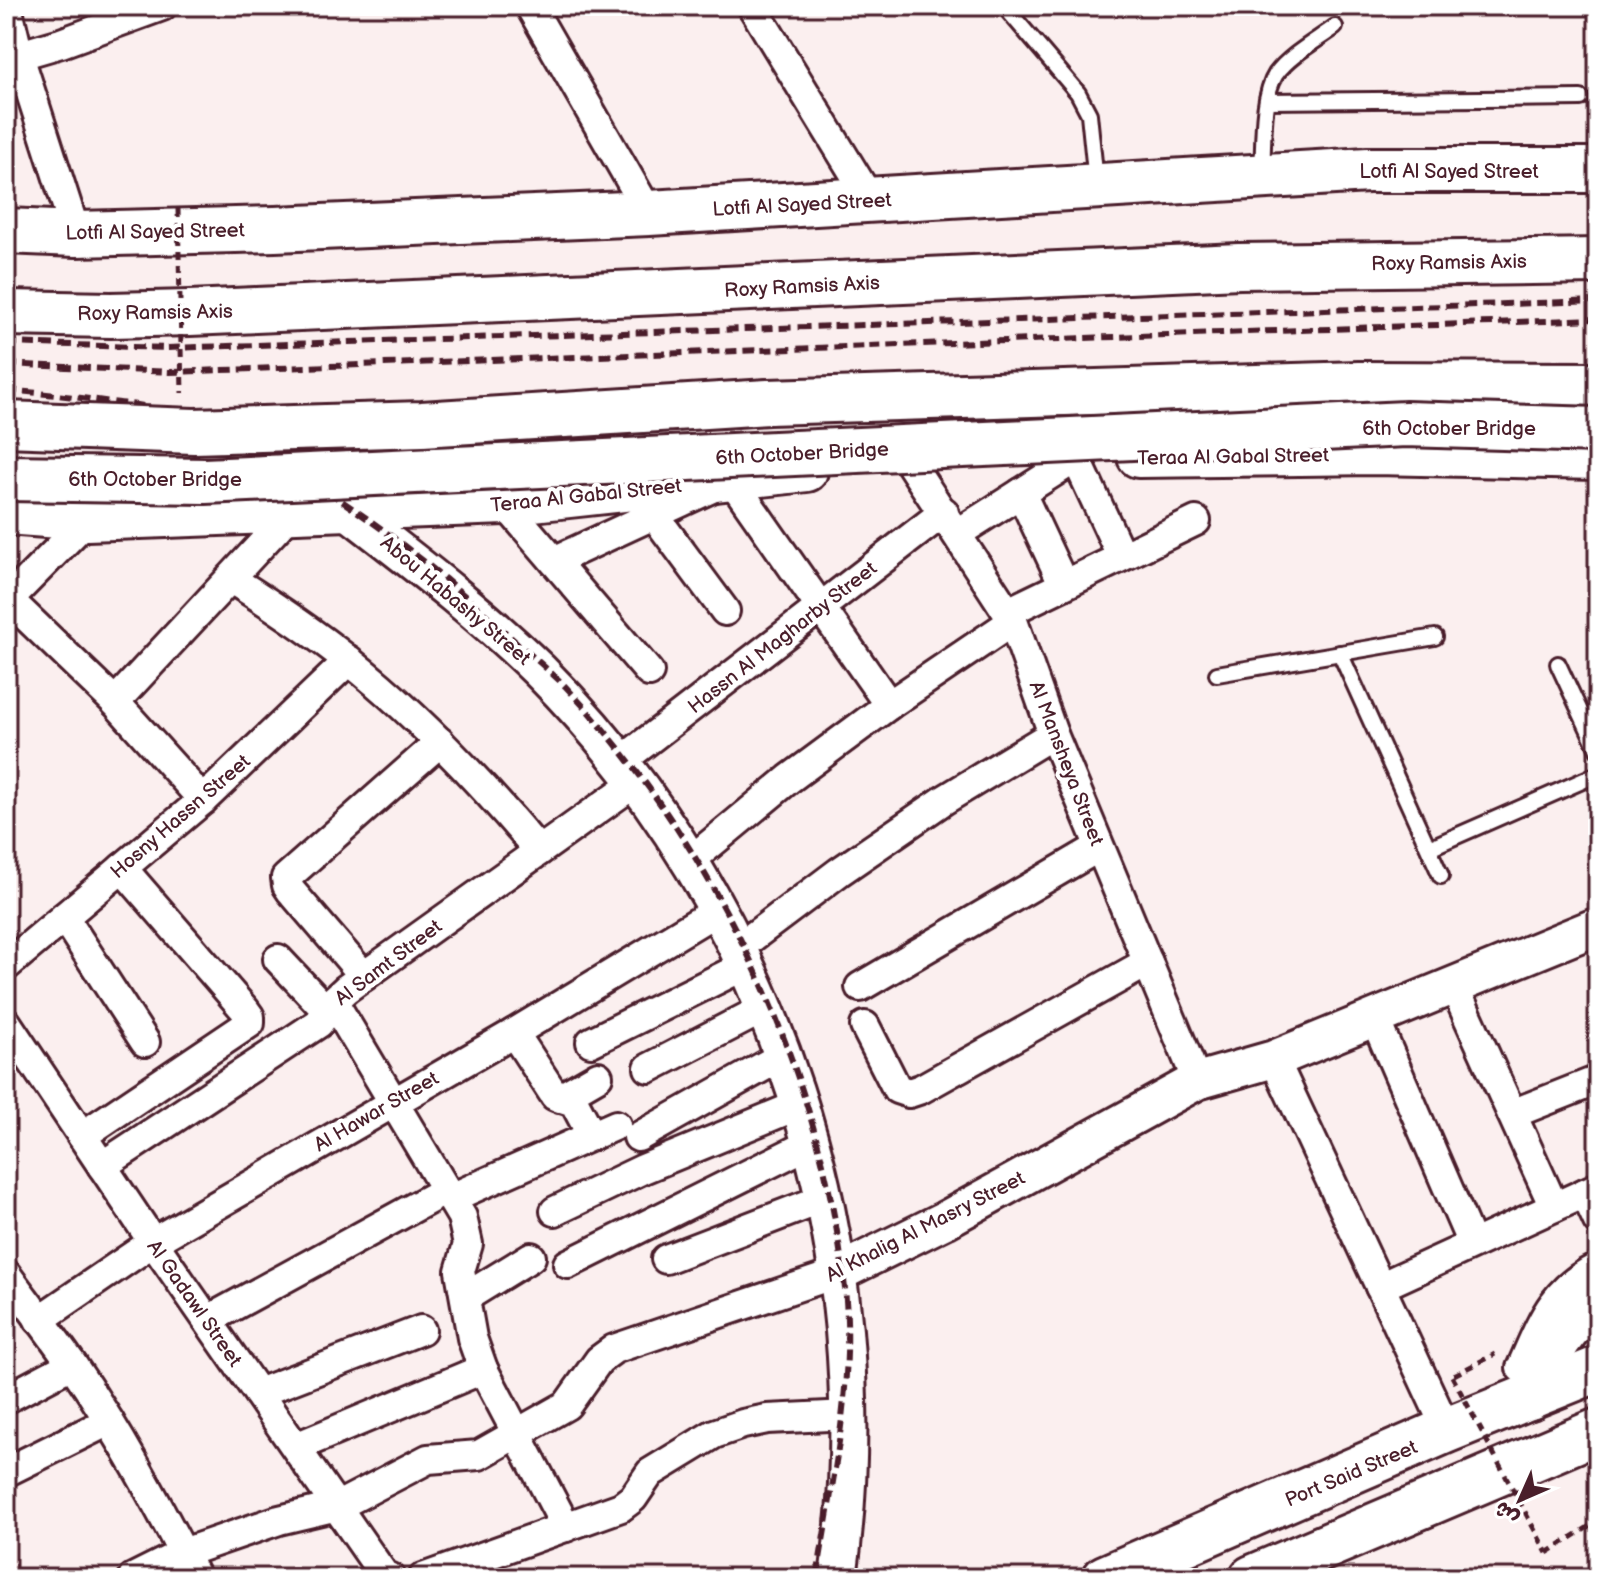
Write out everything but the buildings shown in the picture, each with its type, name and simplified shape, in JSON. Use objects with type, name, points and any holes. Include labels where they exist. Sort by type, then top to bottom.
[{"type":"main road","name":"Lotfi Al Sayed Street","points":[[6,231],[76,234],[649,213],[1368,170],[1598,170]]},
{"type":"main road","name":"Roxy Ramsis Axis","points":[[6,313],[190,313],[1239,266],[1598,261]]},
{"type":"main road","points":[[6,424],[194,431],[422,424],[784,401],[1359,384],[1598,385]]},
{"type":"main road","name":"6th October Bridge","points":[[6,478],[221,480],[1406,424],[1598,430]]},
{"type":"main road","name":"Teraa Al Gabal Street","points":[[6,514],[87,520],[505,504],[908,460],[1376,454],[1598,459]]},
{"type":"main road","points":[[1517,1402],[1570,1322],[1598,1300]]},
{"type":"main road","name":"Port Said Street","points":[[1105,1578],[1447,1430],[1598,1369]]},
{"type":"main road","points":[[1252,1578],[1589,1442]]},
{"type":"street","points":[[7,6],[12,58],[76,234]]},
{"type":"street","points":[[12,58],[162,6]]},
{"type":"street","points":[[752,6],[871,201]]},
{"type":"street","points":[[534,8],[649,213]]},
{"type":"street","points":[[1076,458],[1121,555]]},
{"type":"street","name":"Hassn Al Magharby Street","points":[[628,772],[820,607],[951,523],[1021,493],[1076,458]]},
{"type":"street","name":"Al Mansheya Street","points":[[908,460],[1010,616],[1053,734],[1197,1081]]},
{"type":"street","points":[[554,561],[731,479],[889,705]]},
{"type":"street","points":[[1021,493],[1063,583]]},
{"type":"street","points":[[505,504],[649,672]]},
{"type":"street","name":"Abou Habashy Street","points":[[349,512],[452,592],[541,672],[628,772],[690,861],[742,957],[784,1055],[801,1104],[825,1198],[838,1273],[846,1341],[849,1415],[838,1578]]},
{"type":"street","points":[[115,702],[290,514]]},
{"type":"street","points":[[654,515],[725,611]]},
{"type":"street","points":[[87,520],[7,599],[115,702],[203,800]]},
{"type":"street","points":[[690,861],[789,779],[1010,616],[1063,583],[1196,521]]},
{"type":"street","points":[[231,579],[349,660],[440,742],[539,851]]},
{"type":"street","name":"Hosny Hassn Street","points":[[6,966],[203,800],[349,660]]},
{"type":"street","points":[[591,1042],[742,957],[839,872],[944,800],[1053,734]]},
{"type":"street","points":[[364,976],[291,891],[286,878],[440,742]]},
{"type":"street","name":"Al Samt Street","points":[[102,1166],[319,1023],[330,1006],[364,976],[539,851],[628,772]]},
{"type":"street","points":[[860,987],[1099,847]]},
{"type":"street","points":[[82,1136],[250,1023],[245,1010],[122,868]]},
{"type":"street","name":"Al Hawar Street","points":[[39,1320],[153,1242],[514,1033],[718,910]]},
{"type":"street","points":[[64,917],[145,1042]]},
{"type":"street","name":"Al Khalig Al Masry Street","points":[[133,1578],[189,1566],[279,1520],[338,1506],[428,1459],[479,1455],[567,1405],[599,1360],[614,1349],[838,1273],[945,1220],[1197,1081],[1274,1059],[1598,926]]},
{"type":"street","points":[[278,959],[330,1006],[393,1101],[462,1217],[468,1244],[460,1271],[472,1338],[483,1369],[566,1527]]},
{"type":"street","points":[[865,1026],[897,1089],[909,1093],[1148,962]]},
{"type":"street","points":[[1453,984],[1554,1207]]},
{"type":"street","points":[[649,1068],[765,1008]]},
{"type":"street","points":[[1374,1017],[1472,1244]]},
{"type":"street","name":"Al Gadawl Street","points":[[6,1022],[153,1242],[384,1575],[391,1578]]},
{"type":"street","points":[[514,1033],[555,1096],[574,1102],[615,1133]]},
{"type":"street","points":[[208,1320],[448,1194],[615,1133],[784,1055]]},
{"type":"street","points":[[1274,1059],[1447,1430]]},
{"type":"street","points":[[560,1098],[598,1076]]},
{"type":"street","points":[[1512,1114],[1598,1080]]},
{"type":"street","points":[[555,1211],[643,1169],[801,1104]]},
{"type":"street","points":[[568,1264],[811,1143]]},
{"type":"street","points":[[1380,1287],[1592,1190],[1598,1221]]},
{"type":"street","points":[[666,1259],[825,1198]]},
{"type":"street","points":[[466,1297],[531,1257]]},
{"type":"street","points":[[1517,1402],[1545,1313],[1574,1281],[1598,1267]]},
{"type":"street","points":[[11,1292],[39,1320],[72,1364],[109,1421],[189,1566]]},
{"type":"street","points":[[258,1393],[421,1330]]},
{"type":"street","points":[[6,1399],[72,1364]]},
{"type":"street","points":[[296,1447],[483,1369]]},
{"type":"street","points":[[423,1578],[621,1507],[633,1498],[650,1473],[714,1434],[767,1419],[849,1415]]},
{"type":"street","points":[[6,1472],[109,1421]]},
{"type":"lane","points":[[1004,6],[1078,93],[1089,114],[1096,187]]},
{"type":"lane","points":[[1262,176],[1269,88],[1277,72],[1335,27]]},
{"type":"lane","points":[[1267,101],[1581,98]]},
{"type":"lane","points":[[1217,674],[1435,637]]},
{"type":"lane","points":[[1340,653],[1441,876]]},
{"type":"lane","points":[[1558,664],[1598,750]]},
{"type":"lane","points":[[1429,848],[1598,774]]},
{"type":"path","points":[[178,209],[182,397]]},
{"type":"path","points":[[1443,1380],[1483,1360]]},
{"type":"path","points":[[1452,1376],[1547,1553],[1598,1521]]},
{"type":"railway","points":[[6,343],[167,348],[1598,301]]},
{"type":"railway","points":[[6,364],[170,372],[1598,319]]},
{"type":"railway","points":[[6,390],[151,408],[190,421],[264,454],[333,495],[432,568],[559,680],[619,749],[668,816],[712,887],[751,961],[784,1038],[811,1118],[831,1198],[844,1280],[847,1354],[841,1429],[817,1578]]}]
